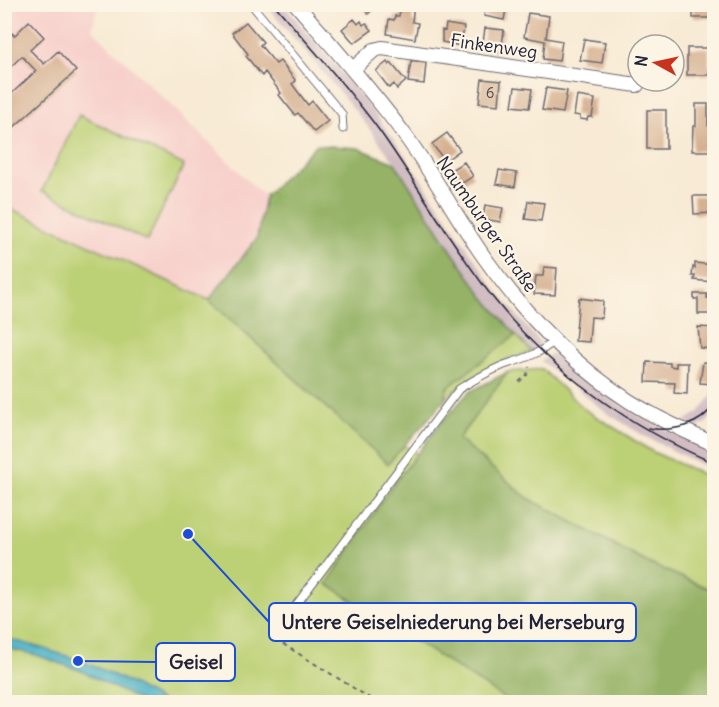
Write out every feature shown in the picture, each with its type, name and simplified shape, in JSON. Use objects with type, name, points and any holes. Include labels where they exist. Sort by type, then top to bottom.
[{"type":"street","name":"Naumburger Straße","points":[[296,4],[353,69],[405,135],[483,256],[532,319],[594,375],[629,401],[677,428],[714,444]]},
{"type":"street","name":"Finkenweg","points":[[353,69],[374,50],[382,48],[626,83]]},
{"type":"lane","points":[[251,4],[342,114],[343,129]]},
{"type":"lane","points":[[280,636],[284,621],[459,389],[506,365],[541,352],[554,341]]},
{"type":"path","points":[[519,382],[527,375],[529,358]]},
{"type":"path","points":[[280,636],[283,645],[376,702]]},
{"type":"shaded area","points":[[5,4],[98,5],[92,29],[265,197],[257,238],[209,300],[5,206]]},
{"type":"shaded area","points":[[266,5],[284,5],[364,99],[400,148],[495,289],[541,344],[532,352],[483,296],[452,253],[395,163],[358,114]]},
{"type":"shaded area","points":[[552,353],[612,400],[655,425],[714,450],[714,471],[644,436],[607,413],[541,361]]},
{"type":"shaded area","points":[[714,393],[714,414],[706,423],[697,428],[685,421],[699,412]]},
{"type":"green space","points":[[79,115],[184,165],[147,241],[42,191]]},
{"type":"green space","points":[[316,145],[358,148],[395,163],[483,296],[516,335],[447,388],[445,400],[388,464],[209,300],[257,238],[265,196]]},
{"type":"green space","points":[[5,206],[209,300],[330,411],[393,438],[433,465],[329,585],[510,702],[5,702]]},
{"type":"green space","points":[[516,335],[532,352],[508,359],[485,370],[464,383],[445,399],[447,388]]},
{"type":"green space","points":[[542,369],[584,409],[653,452],[714,479],[714,591],[648,563],[526,497],[458,439],[508,372]]},
{"type":"green space","points":[[508,372],[458,439],[526,497],[648,563],[714,591],[714,702],[510,702],[327,584],[390,489],[440,424],[469,392]]},
{"type":"water","points":[[5,638],[87,663],[125,680],[163,702],[143,702],[79,670],[36,655],[5,648]]},
{"type":"building","points":[[360,4],[379,4],[368,14]]},
{"type":"building","points":[[401,4],[414,4],[412,22],[418,23],[415,39],[387,34],[389,19],[394,20],[395,16],[399,16]]},
{"type":"building","points":[[486,4],[507,4],[504,20],[484,16]]},
{"type":"building","points":[[693,4],[712,4],[712,18],[693,18]]},
{"type":"building","points":[[528,13],[549,16],[546,38],[562,41],[559,61],[543,59],[545,41],[524,37]]},
{"type":"building","points":[[354,19],[358,24],[361,21],[363,25],[366,23],[372,30],[354,43],[342,29]]},
{"type":"building","points":[[29,21],[44,37],[30,50],[44,64],[58,51],[76,71],[4,136],[4,88],[11,94],[36,71],[22,56],[4,73],[4,45],[12,33],[14,36]]},
{"type":"building","points":[[246,22],[263,42],[260,45],[276,64],[280,61],[296,81],[292,84],[308,105],[312,101],[328,121],[314,132],[298,113],[295,115],[265,72],[262,76],[246,56],[248,54],[232,33]]},
{"type":"building","points":[[446,24],[464,27],[461,46],[442,42],[442,30],[445,31]]},
{"type":"building","points":[[485,28],[504,30],[501,53],[482,50]]},
{"type":"building","points":[[584,39],[605,42],[602,63],[580,60]]},
{"type":"building","points":[[687,48],[709,48],[709,75],[687,75]]},
{"type":"building","points":[[411,61],[426,63],[424,84],[408,82]]},
{"type":"building","points":[[387,62],[389,65],[391,63],[406,81],[397,89],[394,84],[389,88],[376,71]]},
{"type":"building","points":[[482,79],[501,81],[499,105],[479,103]]},
{"type":"building","points":[[515,87],[532,89],[529,108],[512,106]]},
{"type":"building","points":[[546,88],[567,91],[563,113],[542,110]]},
{"type":"building","points":[[577,96],[595,99],[592,117],[588,117],[587,120],[574,115]]},
{"type":"building","points":[[696,104],[708,104],[708,126],[714,126],[714,151],[692,151],[693,126],[696,126]]},
{"type":"building","points":[[647,110],[666,110],[666,149],[647,149]]},
{"type":"building","points":[[447,133],[460,150],[445,161],[432,144]]},
{"type":"building","points":[[464,162],[473,176],[458,186],[449,171]]},
{"type":"building","points":[[499,170],[517,173],[515,187],[496,184]]},
{"type":"building","points":[[693,196],[714,196],[714,213],[694,214]]},
{"type":"building","points":[[528,201],[544,203],[541,221],[525,219]]},
{"type":"building","points":[[485,205],[503,208],[500,222],[483,219]]},
{"type":"building","points":[[695,263],[713,265],[712,282],[694,280],[695,276],[692,276]]},
{"type":"building","points":[[544,267],[557,268],[555,295],[534,294],[536,276],[543,276]]},
{"type":"building","points":[[694,294],[707,294],[707,298],[714,299],[714,314],[698,314],[698,299],[694,299]]},
{"type":"building","points":[[579,298],[603,301],[602,318],[591,317],[589,342],[575,341]]},
{"type":"building","points":[[698,327],[714,328],[714,349],[700,348]]},
{"type":"building","points":[[647,362],[670,363],[670,366],[676,367],[676,363],[688,363],[687,394],[674,393],[675,383],[646,382]]},
{"type":"building","points":[[703,362],[714,363],[714,384],[700,383]]},
{"type":"tram line","points":[[274,4],[367,114],[464,258],[517,326],[541,351],[594,395],[652,432],[714,463]]},
{"type":"tram line","points":[[648,428],[667,429],[686,426],[702,418],[714,404]]},
{"type":"place","name":"Untere Geiselniederung bei Merseburg","points":[[188,534]]},
{"type":"place","name":"Geisel","points":[[78,661]]}]
